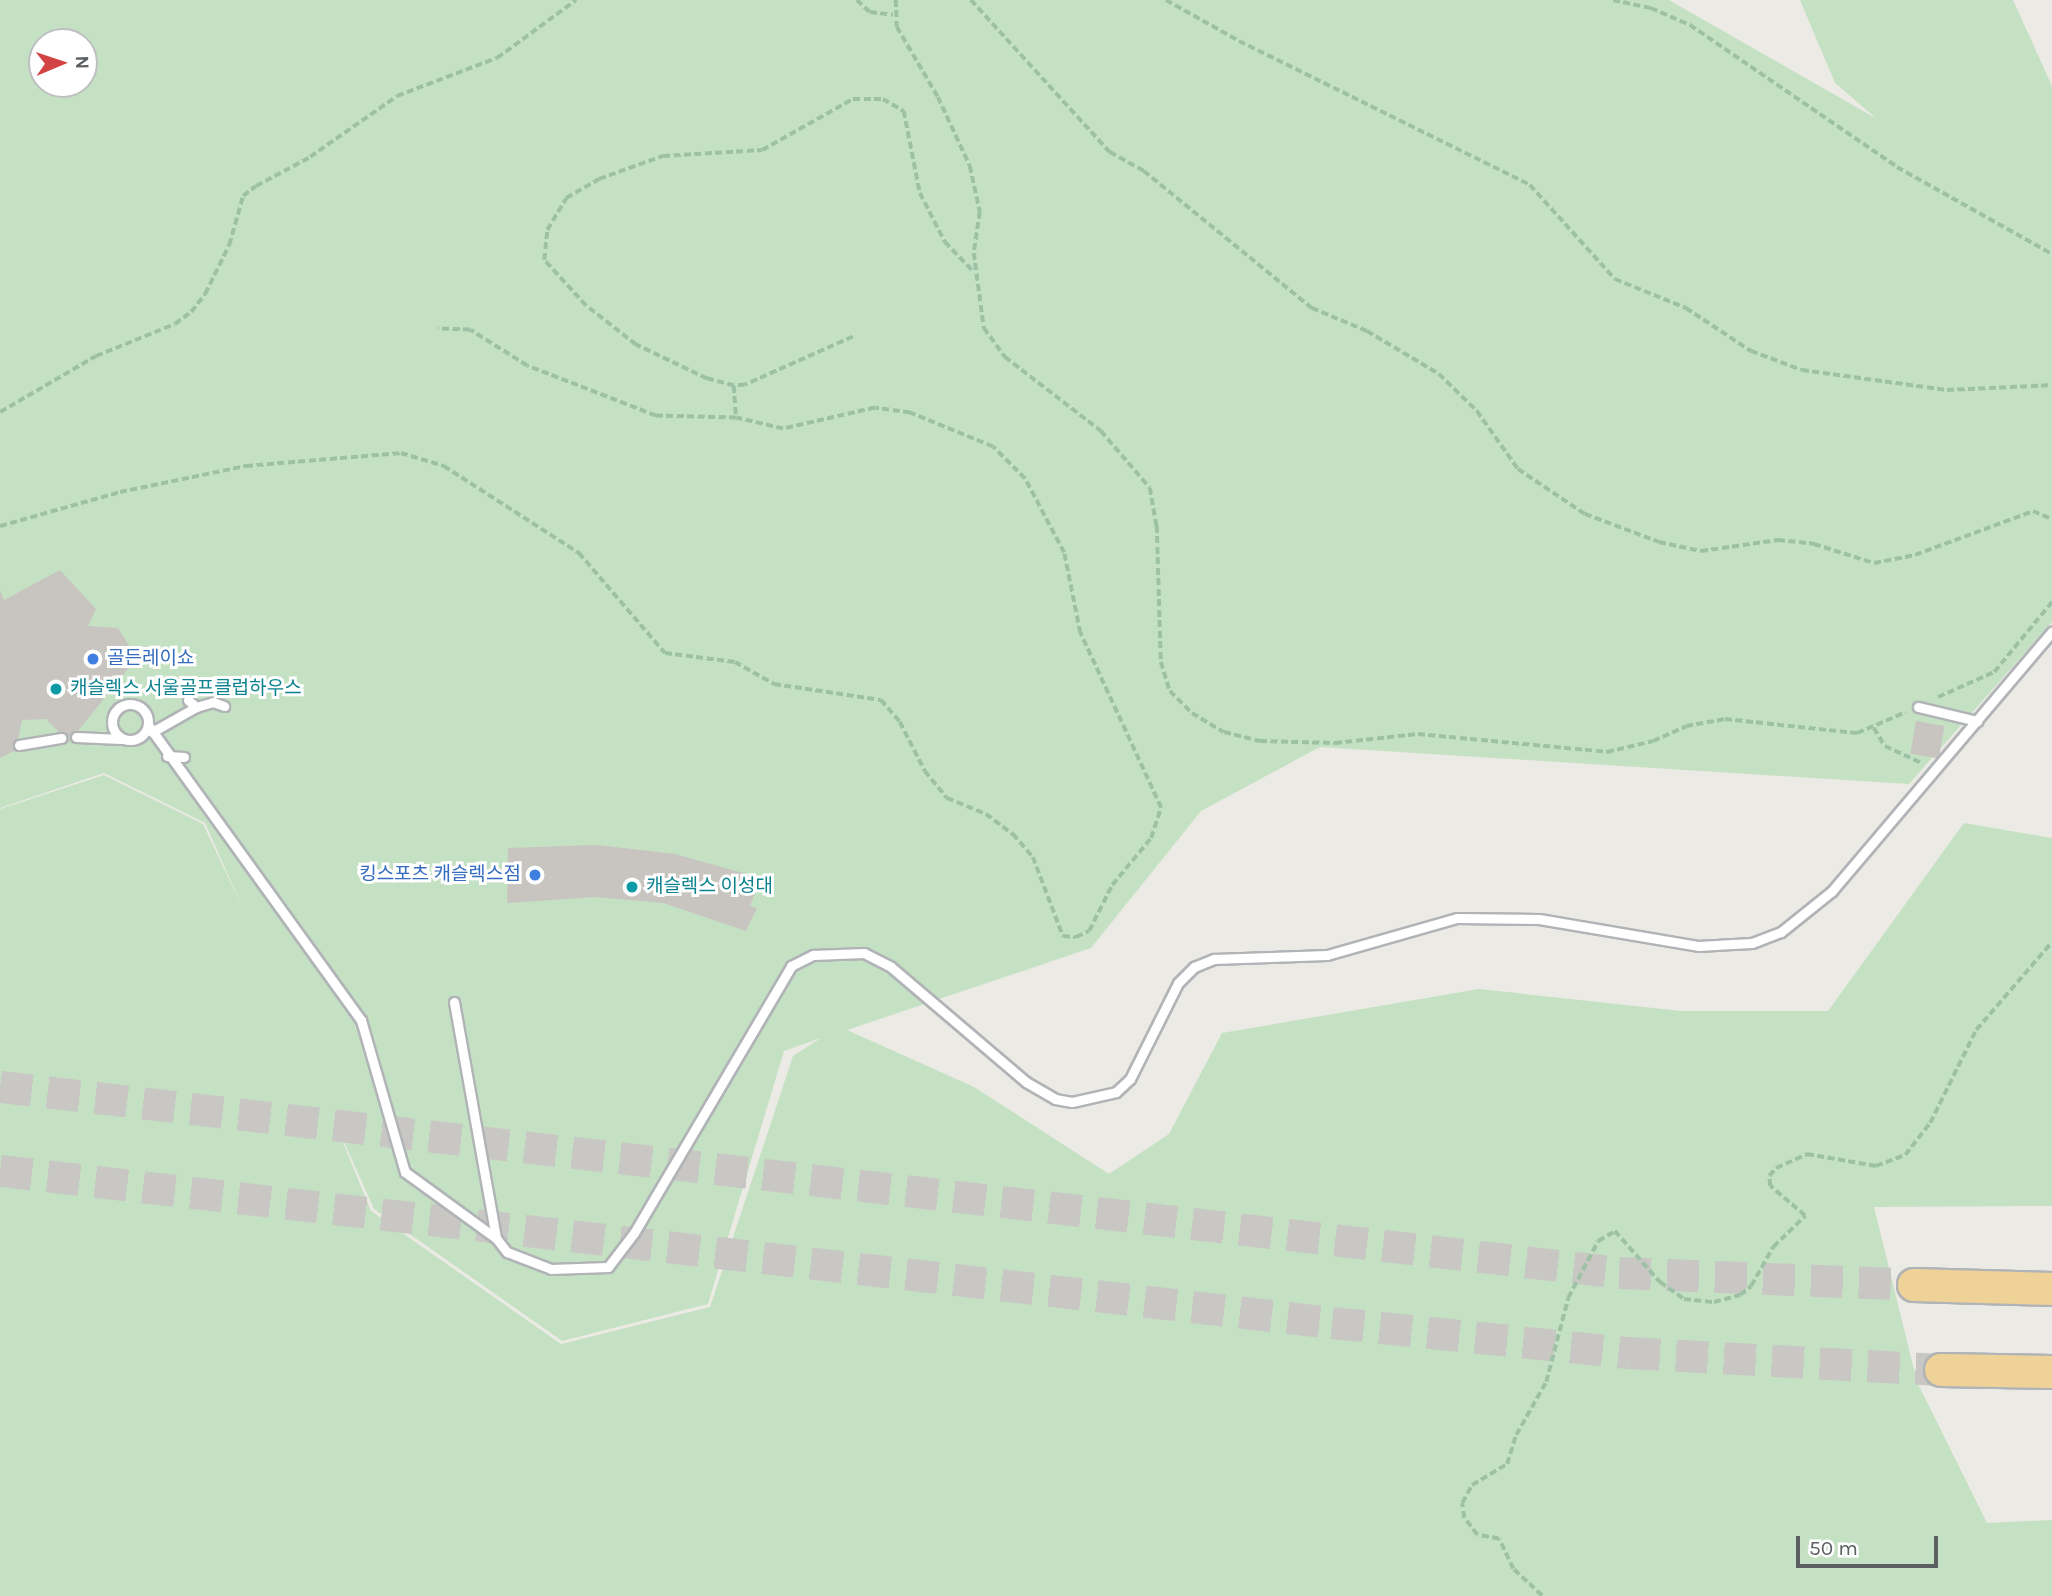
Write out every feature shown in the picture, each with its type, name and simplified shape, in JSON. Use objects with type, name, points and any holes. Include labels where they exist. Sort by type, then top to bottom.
[{"type":"highway","points":[[1914,1285],[2052,1289]]},
{"type":"highway","points":[[1941,1370],[2052,1372]]},
{"type":"lane","points":[[123,739],[112,725],[114,713],[122,706],[139,707],[167,756],[361,1020],[405,1172],[496,1238],[507,1252],[551,1269],[608,1267],[634,1233],[791,966],[813,955],[864,953],[891,967],[1026,1082],[1055,1099],[1096,1099],[1116,1091],[1130,1079],[1178,983],[1194,967],[1214,959],[1327,955],[1457,918],[1539,919],[1698,946],[1730,947],[1781,932],[1832,891],[2052,632]]},
{"type":"lane","points":[[76,737],[141,737],[150,728],[192,704],[213,702],[224,706]]},
{"type":"lane","points":[[1918,707],[1977,721]]},
{"type":"lane","points":[[19,745],[61,738]]},
{"type":"lane","points":[[167,756],[184,757]]},
{"type":"lane","points":[[454,1002],[496,1238]]},
{"type":"path","points":[[0,412],[96,356],[175,324],[191,312],[205,294],[229,245],[243,196],[256,186],[310,157],[397,96],[497,58],[576,0]]},
{"type":"path","points":[[857,0],[870,12],[893,15]]},
{"type":"path","points":[[896,0],[893,15],[970,166],[980,212],[975,274],[984,328],[1005,357],[1101,432],[1150,488],[1157,526],[1161,662],[1170,691],[1192,713],[1224,732],[1291,743],[1418,734],[1607,752],[1653,741],[1686,726],[1725,719],[1857,733],[1874,728],[1994,672],[2052,602]]},
{"type":"path","points":[[971,0],[1110,152],[1144,171],[1312,308],[1367,331],[1439,374],[1476,411],[1518,469],[1585,514],[1660,542],[1701,551],[1778,540],[1814,544],[1874,563],[1915,555],[2033,511],[2052,519]]},
{"type":"path","points":[[1166,0],[1239,41],[1530,185],[1615,279],[1686,308],[1751,351],[1802,370],[1947,390],[2052,385]]},
{"type":"path","points":[[1613,0],[1651,8],[1690,25],[1897,167],[2052,254]]},
{"type":"path","points":[[853,337],[830,350],[734,386],[636,345],[563,283],[544,260],[547,230],[566,198],[599,179],[663,156],[762,150],[853,99],[883,99],[904,111],[920,193],[945,242],[975,274]]},
{"type":"path","points":[[0,526],[120,492],[246,466],[401,453],[443,466],[579,553],[665,653],[735,662],[774,684],[881,700],[900,722],[925,771],[947,798],[986,814],[1013,834],[1034,857],[1063,936],[1076,937],[1089,930],[1112,886],[1151,838],[1161,808],[1080,633],[1064,553],[1025,479],[993,447],[910,413],[875,408],[783,429],[736,418],[656,416],[527,366],[470,330],[438,329]]},
{"type":"path","points":[[734,386],[736,418]]},
{"type":"path","points":[[1874,728],[1885,746],[1921,763]]},
{"type":"path","points":[[1542,1596],[1513,1569],[1499,1539],[1477,1535],[1464,1518],[1462,1503],[1472,1485],[1507,1464],[1516,1435],[1546,1382],[1568,1298],[1598,1241],[1615,1231],[1660,1282],[1684,1299],[1714,1302],[1740,1295],[1751,1286],[1773,1247],[1805,1216],[1770,1186],[1769,1176],[1776,1168],[1807,1154],[1876,1166],[1905,1155],[1930,1123],[1976,1030],[2052,942]]},
{"type":"green space","points":[[0,0],[1669,0],[1877,119],[1835,83],[1800,0],[2013,0],[2052,86],[2052,622],[1909,784],[1320,747],[1201,811],[1091,948],[847,1030],[974,1087],[1109,1174],[1169,1134],[1222,1033],[1479,989],[1681,1011],[1828,1011],[1964,823],[2052,838],[2052,1206],[1874,1207],[1917,1382],[1987,1523],[2052,1520],[2052,1596],[0,1596],[0,809],[104,775],[203,824],[244,911],[205,823],[104,773],[0,808]],"holes":[[[821,1038],[793,1056],[710,1307],[561,1344],[371,1211],[331,1113],[374,1209],[562,1341],[708,1304],[784,1051]]]},
{"type":"building","name":"캐슬렉스 서울골프클럽하우스","points":[[60,570],[96,609],[88,626],[118,628],[137,658],[69,742],[46,719],[22,720],[16,750],[0,758],[0,590],[4,600]]},
{"type":"building","points":[[1916,721],[1945,726],[1939,759],[1910,753]]},
{"type":"building","name":"캐슬렉스 이성대","points":[[597,845],[675,854],[761,878],[750,906],[757,908],[746,931],[663,903],[595,897],[507,903],[508,848]]},
{"type":"tunnel","points":[[0,1087],[1619,1273],[1914,1285]]},
{"type":"tunnel","points":[[0,1171],[1332,1323],[1628,1353],[1941,1370]]},
{"type":"place","name":"골든레이쇼","points":[[93,659]]},
{"type":"place","name":"캐슬렉스 서울골프클럽하우스","points":[[56,689]]},
{"type":"place","name":"킹스포츠 캐슬렉스점","points":[[535,875]]},
{"type":"place","name":"캐슬렉스 이성대","points":[[632,887]]}]
